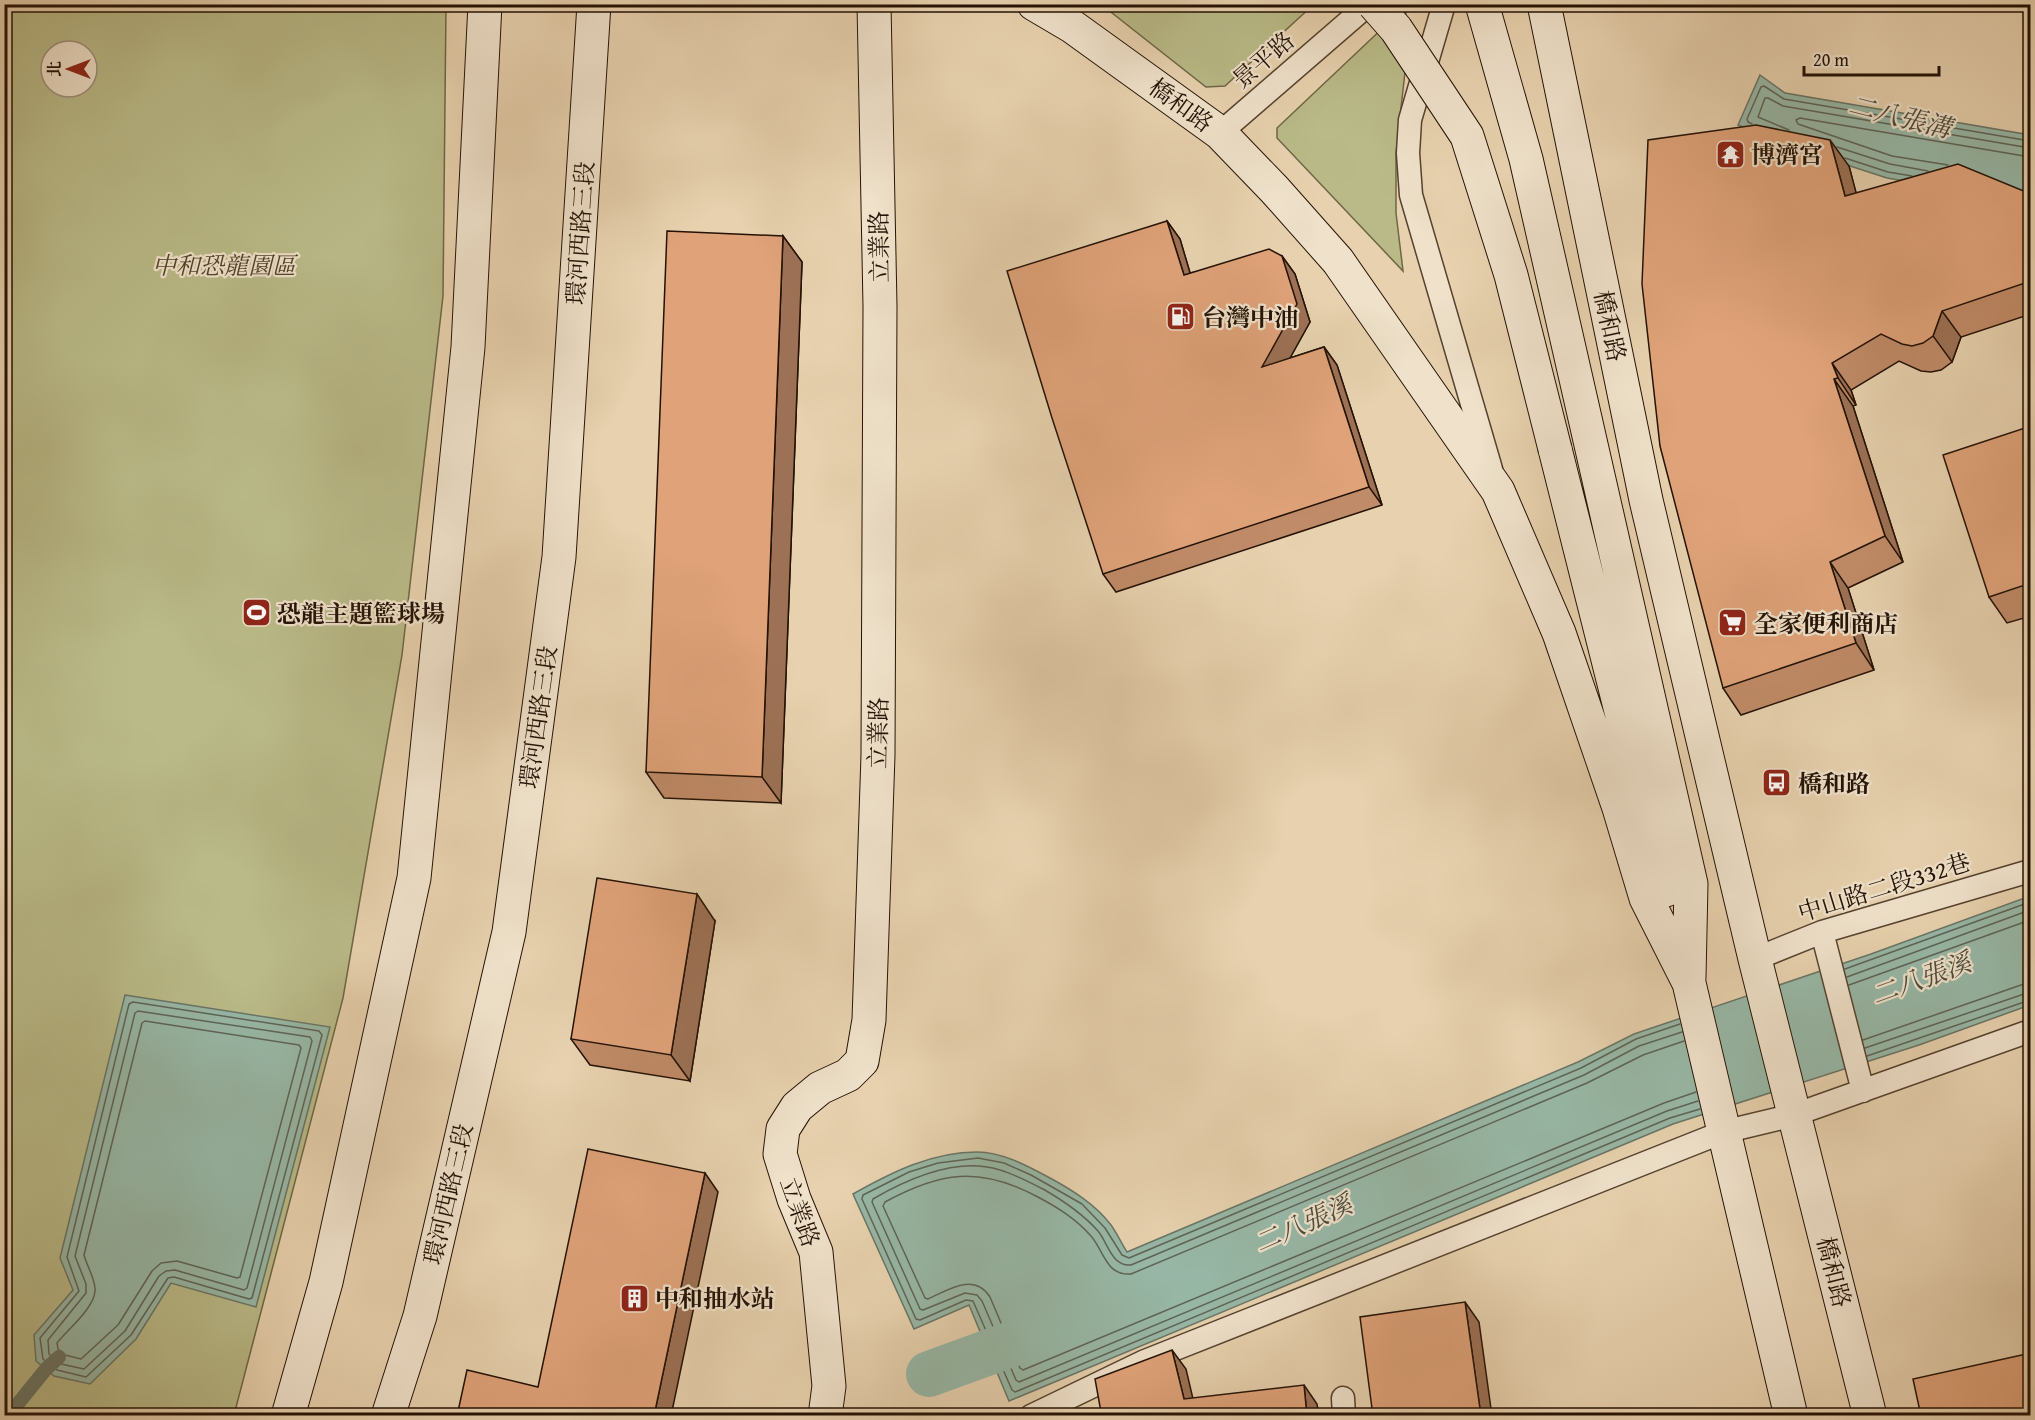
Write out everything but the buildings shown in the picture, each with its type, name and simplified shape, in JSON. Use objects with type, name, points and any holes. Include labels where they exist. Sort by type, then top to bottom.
[{"type":"street","points":[[288,1416],[326,1282],[414,878],[468,347],[485,4]]},
{"type":"street","name":"環河西路三段","points":[[388,1416],[420,1316],[509,932],[559,557],[594,4]]},
{"type":"street","name":"立業路","points":[[825,1416],[829,1386],[816,1252],[794,1199],[780,1154],[783,1129],[797,1107],[820,1088],[848,1075],[862,1061],[869,1020],[878,755],[880,306],[874,4]]},
{"type":"street","name":"橋和路","points":[[1034,4],[1073,27],[1220,133],[1338,261],[1498,491],[1559,633],[1619,808],[1646,898],[1689,983]]},
{"type":"street","points":[[1374,4],[1396,29],[1467,136],[1510,275],[1689,983]]},
{"type":"street","name":"橋和路","points":[[1482,4],[1526,159],[1690,884],[1689,983],[1791,1416]]},
{"type":"street","name":"橋和路","points":[[1544,4],[1646,500],[1755,959],[1870,1416]]},
{"type":"lane","name":"景平路","points":[[1220,133],[1369,4]]},
{"type":"lane","name":"橋和路","points":[[1444,4],[1410,120],[1408,153],[1411,195],[1498,491]]},
{"type":"lane","name":"中山路二段332巷","points":[[1755,959],[1822,932],[2031,871]]},
{"type":"lane","points":[[1822,932],[1863,1091]]},
{"type":"lane","points":[[1030,1416],[1145,1361],[1723,1132],[1794,1115],[2031,1031]]},
{"type":"green space","name":"中和恐龍園區","points":[[5,5],[446,5],[443,296],[402,655],[343,998],[234,1415],[5,1416]]},
{"type":"green space","points":[[1102,5],[1313,5],[1225,86],[1206,87]]},
{"type":"green space","points":[[1406,6],[1405,72],[1396,153],[1396,213],[1403,271],[1277,138],[1277,128]]},
{"type":"water","name":"二八張溝","points":[[1760,75],[1785,93],[2030,135],[2030,203],[1887,178],[1810,153],[1738,125]]},
{"type":"water","points":[[2030,896],[2030,1005],[1919,1045],[1673,1124],[1009,1401],[969,1305],[914,1329],[853,1194],[882,1178],[928,1159],[960,1153],[996,1154],[1033,1169],[1083,1198],[1111,1225],[1127,1252],[1578,1062],[1634,1034],[1871,954]]},
{"type":"water","points":[[125,995],[330,1027],[256,1307],[171,1283],[136,1339],[90,1384],[54,1376],[36,1361],[34,1335],[73,1290],[60,1258]]},
{"type":"waterway","name":"二八張溪","points":[[929,1374],[1050,1330]]},
{"type":"waterway","points":[[8,1416],[46,1369],[59,1357]]},
{"type":"place","name":"博濟宮","points":[[1730,154]]},
{"type":"place","name":"台灣中油","points":[[1181,317]]},
{"type":"place","name":"恐龍主題籃球場","points":[[256,613]]},
{"type":"place","name":"全家便利商店","points":[[1733,623]]},
{"type":"place","name":"橋和路","points":[[1777,783]]},
{"type":"place","name":"中和抽水站","points":[[634,1298]]}]
